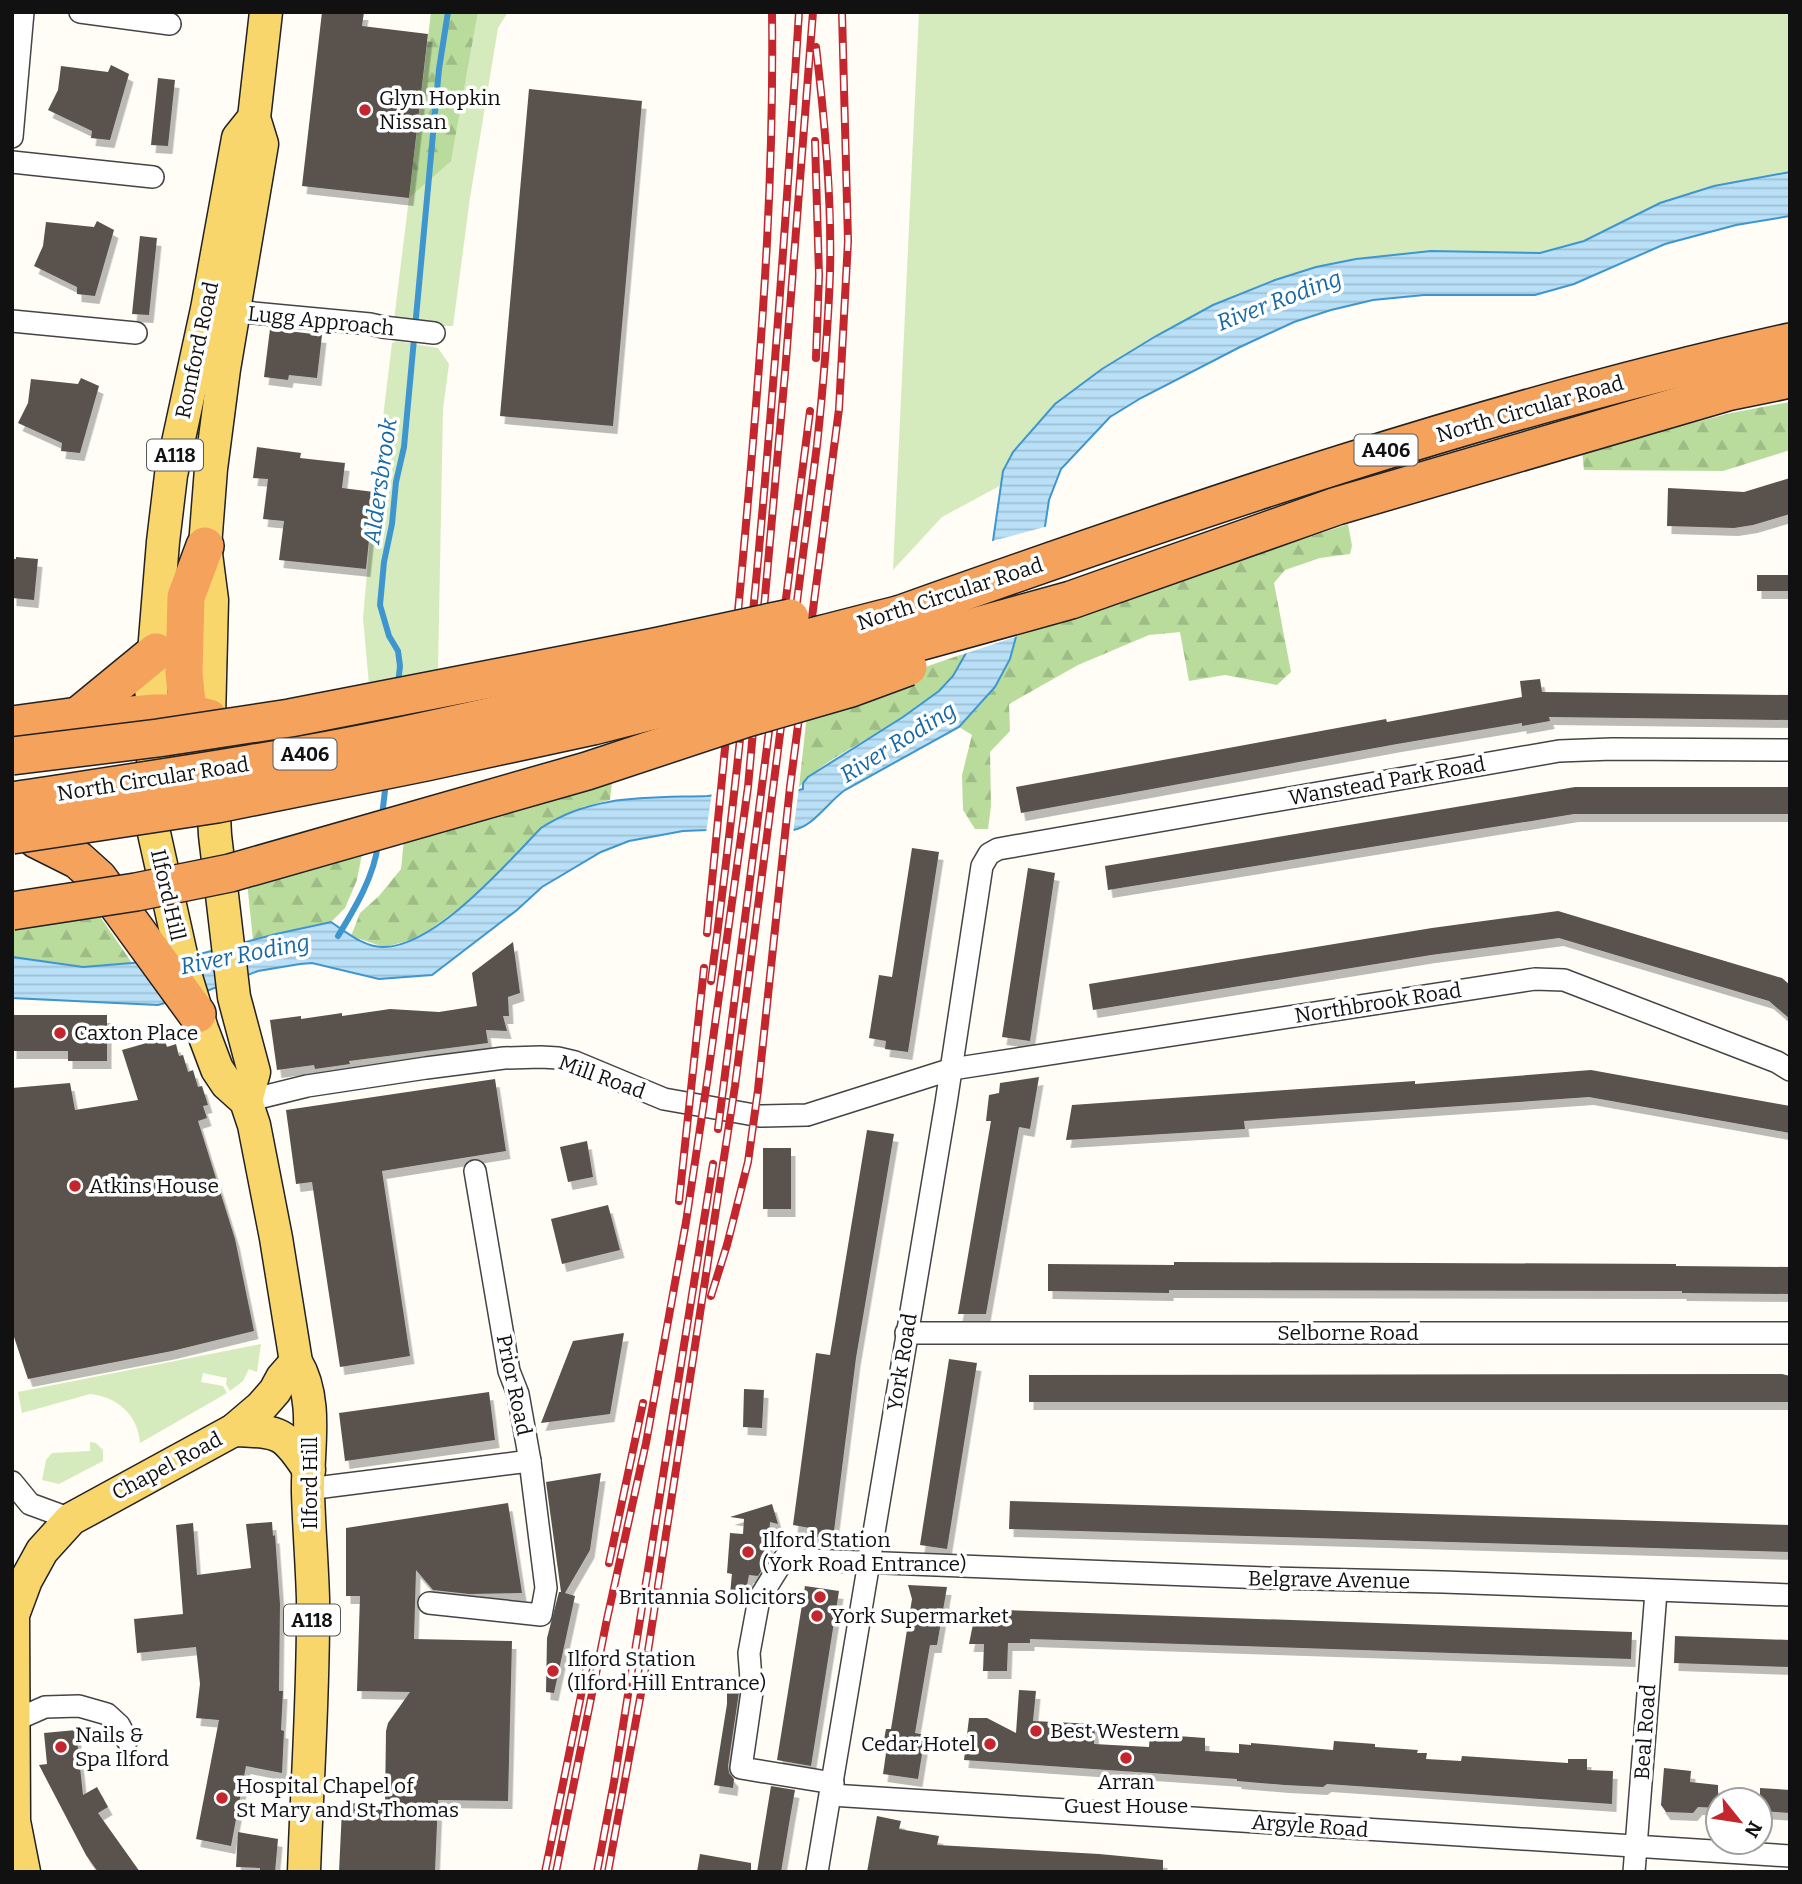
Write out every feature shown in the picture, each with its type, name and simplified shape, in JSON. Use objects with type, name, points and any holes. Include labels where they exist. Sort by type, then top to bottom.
[{"type":"highway","name":"North Circular Road","points":[[12,801],[221,769],[418,732],[901,614],[1324,469],[1524,409],[1720,357],[1790,342]]},
{"type":"highway","name":"North Circular Road","points":[[20,839],[217,804],[593,726],[908,645],[1070,600],[1337,506],[1727,392],[1790,379]]},
{"type":"highway","name":"A118","points":[[152,824],[183,817],[190,806],[184,715],[186,597],[205,547]]},
{"type":"highway","name":"A406","points":[[12,756],[290,718],[655,647],[818,612],[969,572],[1056,559]]},
{"type":"highway","name":"A406","points":[[12,911],[136,892],[230,873],[463,808],[851,688],[946,653],[1070,600]]},
{"type":"highway","points":[[78,716],[156,652]]},
{"type":"highway","points":[[12,725],[78,716],[184,715]]},
{"type":"highway","points":[[20,839],[152,824]]},
{"type":"highway","points":[[20,839],[78,860],[107,888],[197,1014]]},
{"type":"main road","name":"Romford Road","points":[[205,547],[223,369],[221,310],[238,138],[254,118],[265,12]]},
{"type":"main road","name":"Romford Road","points":[[184,715],[151,689],[163,542],[171,475],[221,310]]},
{"type":"main road","name":"Ilford Hill","points":[[184,715],[215,835],[234,997],[254,1072],[246,1101],[255,1132],[276,1238],[296,1362],[305,1377],[307,1388],[311,1443],[309,1479],[313,1602],[304,1872]]},
{"type":"main road","name":"Ilford Hill","points":[[152,824],[186,977],[197,1014],[218,1069],[227,1084],[246,1101]]},
{"type":"main road","name":"Chapel Road","points":[[13,1613],[26,1580],[42,1551],[71,1519],[234,1430],[261,1408],[296,1362]]},
{"type":"main road","name":"Chapel Road","points":[[234,1430],[270,1431],[283,1437],[292,1444],[309,1479]]},
{"type":"main road","points":[[13,1613],[15,1821],[24,1872]]},
{"type":"street","points":[[12,137],[23,12]]},
{"type":"street","points":[[80,12],[170,24]]},
{"type":"street","points":[[12,162],[153,177]]},
{"type":"street","name":"Lugg Approach","points":[[221,310],[434,333]]},
{"type":"street","points":[[12,321],[136,333]]},
{"type":"street","name":"Wanstead Park Road","points":[[989,854],[998,849],[1559,751],[1790,750]]},
{"type":"street","name":"York Road","points":[[817,1872],[952,1069],[982,866],[989,854]]},
{"type":"street","name":"Northbrook Road","points":[[952,1069],[1535,979],[1564,980],[1777,1062],[1790,1070]]},
{"type":"street","name":"Mill Road","points":[[246,1101],[307,1086],[426,1068],[504,1058],[550,1058],[575,1062],[664,1098],[760,1116],[807,1115],[952,1069]]},
{"type":"street","name":"Prior Road","points":[[309,1479],[530,1461],[518,1394],[509,1371],[475,1171]]},
{"type":"street","name":"Selborne Road","points":[[906,1333],[1790,1333]]},
{"type":"street","points":[[429,1603],[541,1615],[546,1588],[530,1461]]},
{"type":"street","points":[[12,1482],[30,1504],[71,1519]]},
{"type":"street","name":"Belgrave Avenue","points":[[832,1789],[741,1768],[752,1692],[749,1653],[759,1599],[784,1559],[1790,1595]]},
{"type":"street","name":"Beal Road","points":[[1634,1872],[1656,1592]]},
{"type":"street","points":[[13,1722],[45,1707],[79,1706],[107,1714],[119,1724],[127,1740]]},
{"type":"street","name":"Argyle Road","points":[[832,1789],[1790,1856]]},
{"type":"green space","points":[[431,12],[478,12],[451,161],[409,198]]},
{"type":"green space","points":[[478,12],[508,12],[498,28],[470,198],[453,326],[394,320],[409,198],[451,160]]},
{"type":"green space","points":[[919,12],[1790,12],[1790,216],[1736,225],[1665,244],[1574,284],[1535,295],[1424,295],[1373,300],[1294,322],[1141,398],[1110,417],[1087,439],[942,517],[893,570]]},
{"type":"green space","points":[[397,341],[438,348],[449,364],[443,409],[438,671],[369,685],[363,618],[374,492],[392,343]]},
{"type":"green space","points":[[1790,402],[1790,450],[1723,471],[1584,470],[1582,451],[1731,413]]},
{"type":"green space","points":[[1348,524],[1352,546],[1350,554],[1320,558],[1285,570],[1274,583],[1291,672],[1277,685],[1225,675],[1189,681],[1180,632],[1149,635],[1078,665],[1009,704],[1010,731],[990,752],[991,806],[988,829],[975,829],[963,810],[962,775],[972,735],[959,727],[1001,676],[1014,637]]},
{"type":"green space","points":[[966,653],[952,677],[927,701],[827,763],[799,787],[806,723],[817,704]]},
{"type":"green space","points":[[613,773],[610,800],[582,807],[499,871],[461,907],[426,932],[408,941],[384,947],[351,936],[360,913],[379,896],[401,869],[404,839]]},
{"type":"green space","points":[[362,854],[357,880],[345,908],[331,922],[253,940],[247,882]]},
{"type":"green space","points":[[99,915],[132,963],[83,967],[12,957],[12,925]]},
{"type":"green space","points":[[261,1344],[257,1372],[249,1369],[243,1381],[230,1391],[226,1384],[227,1378],[203,1373],[201,1382],[223,1386],[227,1393],[140,1443],[131,1416],[118,1403],[100,1396],[90,1394],[22,1413],[18,1392]]},
{"type":"green space","points":[[90,1442],[96,1443],[103,1450],[103,1461],[59,1484],[42,1480],[46,1460],[52,1453],[90,1451]]},
{"type":"water","name":"River Roding","points":[[1790,172],[1790,216],[1736,225],[1665,244],[1574,284],[1535,295],[1424,295],[1373,300],[1331,310],[1294,322],[1240,347],[1110,417],[1061,469],[1049,500],[1044,533],[1010,659],[995,687],[959,727],[845,790],[814,819],[800,828],[793,830],[725,825],[629,841],[601,852],[542,887],[517,910],[432,975],[379,979],[312,963],[258,971],[204,992],[158,1005],[12,998],[12,957],[83,967],[132,963],[196,955],[331,922],[370,945],[384,947],[404,943],[426,933],[448,918],[490,881],[541,828],[580,809],[600,803],[642,798],[707,796],[739,791],[788,792],[803,789],[803,783],[808,777],[903,717],[939,691],[953,676],[966,653],[989,569],[1003,471],[1013,452],[1055,404],[1102,369],[1213,305],[1316,267],[1356,259],[1431,251],[1540,253],[1584,241],[1660,203],[1714,186]]},
{"type":"pier","points":[[1048,526],[1018,636],[961,655],[986,569],[989,542]]},
{"type":"pier","points":[[799,787],[793,834],[725,829],[706,833],[712,792],[728,788],[769,790]]},
{"type":"building","name":"Glyn Hopkin Nissan","points":[[322,12],[364,12],[362,26],[428,34],[409,198],[302,186]]},
{"type":"building","points":[[111,65],[129,74],[110,140],[91,138],[92,131],[48,110],[58,90],[61,66],[108,72]]},
{"type":"building","points":[[158,78],[175,80],[168,146],[151,145]]},
{"type":"building","points":[[529,89],[642,101],[613,426],[500,416]]},
{"type":"building","points":[[97,221],[114,230],[95,296],[77,294],[77,287],[34,266],[43,246],[46,222],[94,227]]},
{"type":"building","points":[[140,236],[157,238],[149,315],[132,314]]},
{"type":"building","points":[[270,329],[322,335],[317,378],[289,375],[288,380],[264,377]]},
{"type":"building","points":[[81,378],[99,386],[80,453],[61,451],[62,443],[18,423],[28,403],[31,379],[78,384]]},
{"type":"building","points":[[257,447],[301,453],[300,458],[345,463],[342,488],[374,492],[366,569],[279,560],[284,521],[263,519],[268,479],[253,478]]},
{"type":"building","points":[[1790,478],[1790,514],[1734,528],[1667,526],[1668,488],[1744,492]]},
{"type":"building","points":[[12,559],[38,559],[34,600],[12,598]]},
{"type":"building","points":[[1757,575],[1790,575],[1790,591],[1757,591]]},
{"type":"building","points":[[1540,679],[1542,692],[1790,695],[1790,720],[1549,717],[1550,721],[1522,726],[1522,723],[1397,744],[1021,813],[1016,787],[1386,719],[1387,722],[1522,697],[1520,681]]},
{"type":"building","points":[[1575,787],[1790,787],[1790,814],[1574,814],[1108,890],[1105,866]]},
{"type":"building","points":[[912,848],[939,852],[908,1052],[885,1049],[886,1041],[869,1038],[879,975],[892,977]]},
{"type":"building","points":[[1028,868],[1055,873],[1030,1041],[1002,1037]]},
{"type":"building","points":[[1558,911],[1782,978],[1790,985],[1790,1019],[1769,1001],[1559,938],[1431,955],[1093,1010],[1089,984],[1432,928]]},
{"type":"building","points":[[513,942],[520,993],[508,997],[509,1016],[503,1016],[507,1031],[486,1030],[488,1043],[349,1061],[350,1064],[315,1069],[314,1065],[277,1070],[270,1020],[342,1013],[342,1016],[390,1009],[439,1012],[477,1006],[472,973]]},
{"type":"building","name":"Caxton Place","points":[[12,1015],[107,1015],[107,1061],[68,1061],[68,1051],[12,1051]]},
{"type":"building","points":[[164,1038],[167,1047],[176,1044],[179,1056],[183,1055],[188,1072],[193,1070],[198,1087],[202,1086],[208,1105],[203,1106],[207,1118],[198,1121],[235,1239],[254,1331],[172,1351],[28,1379],[12,1331],[12,1088],[70,1083],[75,1110],[138,1100],[122,1050]]},
{"type":"building","points":[[1591,1070],[1790,1106],[1790,1133],[1589,1097],[1244,1121],[1245,1129],[1066,1140],[1072,1105],[1415,1081],[1415,1084]]},
{"type":"building","points":[[1039,1077],[1030,1129],[1019,1127],[986,1314],[958,1314],[991,1121],[986,1121],[989,1095],[999,1093],[1000,1083]]},
{"type":"building","points":[[495,1079],[506,1151],[382,1171],[410,1356],[340,1367],[312,1182],[296,1184],[286,1110]]},
{"type":"building","points":[[867,1130],[894,1134],[856,1358],[833,1539],[809,1536],[810,1528],[793,1525],[816,1353],[830,1355]]},
{"type":"building","points":[[587,1141],[593,1177],[568,1182],[560,1147]]},
{"type":"building","points":[[763,1148],[791,1148],[791,1209],[763,1209]]},
{"type":"building","points":[[608,1205],[620,1250],[562,1264],[551,1219]]},
{"type":"building","points":[[1174,1262],[1790,1267],[1790,1294],[1682,1291],[1048,1291],[1048,1264],[1174,1265]]},
{"type":"building","points":[[624,1333],[610,1414],[541,1423],[573,1341]]},
{"type":"building","points":[[949,1359],[977,1363],[947,1549],[920,1545]]},
{"type":"building","points":[[1029,1375],[1790,1376],[1790,1402],[1029,1402]]},
{"type":"building","points":[[744,1389],[764,1390],[762,1428],[743,1427]]},
{"type":"building","points":[[489,1392],[495,1440],[345,1461],[339,1413]]},
{"type":"building","points":[[601,1473],[590,1550],[565,1593],[575,1596],[554,1693],[546,1692],[547,1638],[561,1592],[546,1482]]},
{"type":"building","points":[[1010,1501],[1790,1525],[1790,1552],[1009,1529]]},
{"type":"building","points":[[508,1503],[522,1593],[469,1594],[433,1590],[416,1570],[414,1639],[512,1641],[508,1801],[438,1800],[435,1872],[339,1872],[342,1809],[347,1803],[385,1805],[386,1731],[388,1723],[410,1692],[357,1691],[360,1596],[346,1596],[346,1528]]},
{"type":"building","points":[[772,1504],[778,1524],[770,1522],[767,1562],[758,1576],[749,1575],[745,1596],[730,1594],[732,1574],[727,1573],[730,1533],[743,1534],[744,1519],[730,1517]]},
{"type":"building","points":[[272,1522],[280,1604],[279,1691],[283,1691],[281,1730],[284,1731],[282,1773],[246,1766],[231,1846],[196,1839],[219,1720],[196,1718],[200,1684],[196,1647],[137,1653],[134,1619],[183,1614],[176,1525],[193,1523],[197,1575],[251,1568],[246,1524]]},
{"type":"building","points":[[908,1585],[947,1587],[937,1645],[930,1645],[915,1733],[925,1735],[918,1779],[883,1774],[886,1753],[882,1750],[886,1729],[891,1729],[912,1599]]},
{"type":"building","points":[[805,1586],[839,1591],[811,1766],[777,1760]]},
{"type":"building","points":[[976,1609],[1632,1632],[1631,1659],[1030,1639],[1030,1643],[1008,1643],[1007,1671],[983,1671],[984,1644],[969,1644]]},
{"type":"building","points":[[1675,1636],[1790,1640],[1790,1667],[1674,1663]]},
{"type":"building","points":[[727,1685],[738,1686],[739,1692],[728,1766],[734,1779],[733,1788],[714,1785],[727,1704]]},
{"type":"building","points":[[1019,1690],[1036,1691],[1033,1721],[1095,1724],[1094,1744],[1149,1747],[1150,1734],[1205,1738],[1205,1751],[1239,1753],[1239,1744],[1333,1750],[1334,1741],[1418,1750],[1417,1753],[1427,1753],[1426,1759],[1461,1761],[1462,1756],[1568,1763],[1568,1759],[1587,1759],[1587,1770],[1613,1771],[1612,1804],[1327,1784],[1323,1787],[1285,1785],[1237,1779],[964,1760],[969,1718],[987,1718],[1016,1733]]},
{"type":"building","points":[[76,1730],[83,1795],[97,1787],[108,1807],[98,1813],[140,1872],[98,1872],[86,1855],[39,1765],[47,1764],[44,1733]]},
{"type":"building","points":[[1664,1768],[1691,1771],[1690,1782],[1718,1785],[1704,1786],[1704,1807],[1698,1807],[1693,1813],[1666,1812],[1661,1805]]},
{"type":"building","points":[[771,1786],[795,1790],[781,1872],[757,1872]]},
{"type":"building","points":[[1774,1789],[1790,1790],[1790,1813],[1774,1812]]},
{"type":"building","points":[[877,1816],[901,1821],[899,1829],[939,1836],[937,1845],[1163,1860],[1163,1872],[867,1872]]},
{"type":"building","points":[[238,1832],[278,1839],[275,1872],[236,1867]]},
{"type":"building","points":[[700,1854],[751,1863],[751,1872],[697,1872]]},
{"type":"waterway","name":"Aldersbrook","points":[[398,684],[398,651],[389,636],[380,605],[396,482],[404,447],[439,69],[448,12]]},
{"type":"waterway","name":"Aldersbrook","points":[[382,816],[386,782]]},
{"type":"waterway","name":"Aldersbrook","points":[[338,936],[368,880],[378,844]]},
{"type":"railway","points":[[707,933],[760,352],[770,182],[772,12]]},
{"type":"railway","points":[[711,981],[740,739],[764,497],[799,12]]},
{"type":"railway","points":[[556,1872],[646,1443],[686,1222],[748,787],[785,373],[813,12]]},
{"type":"railway","points":[[711,1296],[748,1162],[790,787],[839,409],[848,241],[842,12]]},
{"type":"railway","points":[[608,1872],[644,1677],[735,1086],[817,445],[827,338],[830,217],[816,47]]},
{"type":"railway","points":[[815,141],[819,275],[816,358]]},
{"type":"railway","points":[[718,1129],[810,411]]},
{"type":"railway","points":[[679,1201],[704,968]]},
{"type":"railway","points":[[597,1872],[614,1782],[713,1164]]},
{"type":"railway","points":[[609,1563],[643,1403]]},
{"type":"railway","points":[[545,1872],[589,1656]]},
{"type":"place","name":"Glyn Hopkin Nissan","points":[[365,110]]},
{"type":"place","name":"Caxton Place","points":[[60,1033]]},
{"type":"place","name":"Atkins House","points":[[75,1186]]},
{"type":"place","name":"Ilford Station (York Road Entrance)","points":[[748,1552]]},
{"type":"place","name":"Britannia Solicitors","points":[[820,1597]]},
{"type":"place","name":"York Supermarket","points":[[817,1616]]},
{"type":"place","name":"Ilford Station (Ilford Hill Entrance)","points":[[553,1671]]},
{"type":"place","name":"Best Western","points":[[1036,1731]]},
{"type":"place","name":"Cedar Hotel","points":[[990,1744]]},
{"type":"place","name":"Nails & Spa Ilford","points":[[61,1747]]},
{"type":"place","name":"Arran Guest House","points":[[1126,1758]]},
{"type":"place","name":"Hospital Chapel of St Mary and St Thomas","points":[[222,1798]]}]
